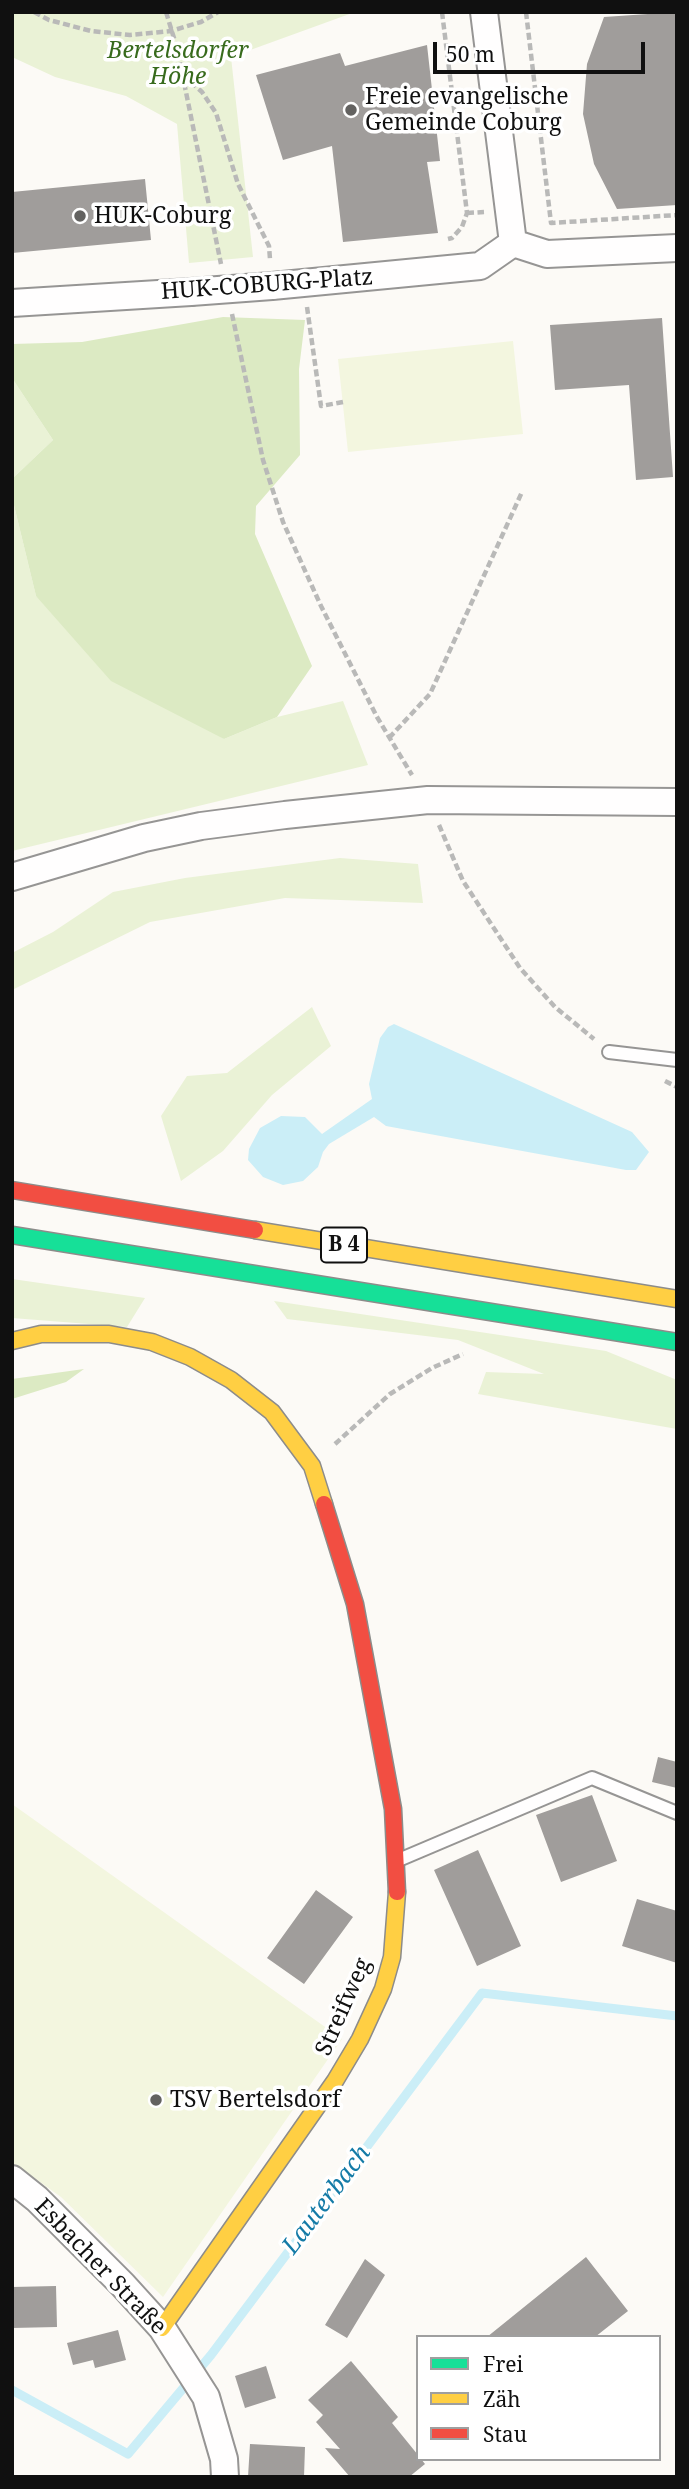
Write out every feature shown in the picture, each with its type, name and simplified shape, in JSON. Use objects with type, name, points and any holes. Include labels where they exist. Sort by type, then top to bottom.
[{"type":"main road","name":"B 4","points":[[12,1190],[677,1299]]},
{"type":"main road","name":"B 4","points":[[12,1235],[677,1342]]},
{"type":"main road","name":"Streifweg","points":[[12,1341],[41,1335],[110,1334],[152,1342],[190,1357],[231,1380],[272,1412],[312,1466],[355,1604],[393,1809],[397,1912],[392,1957],[383,1989],[360,2039],[335,2081],[162,2328]]},
{"type":"street","points":[[484,12],[513,243],[547,254],[677,248]]},
{"type":"street","name":"HUK-COBURG-Platz","points":[[12,303],[272,286],[480,266],[513,243]]},
{"type":"street","points":[[12,877],[145,838],[201,826],[285,815],[428,800],[677,802]]},
{"type":"street","name":"Esbacher Straße","points":[[12,2179],[37,2199],[162,2328],[206,2397],[225,2459],[225,2477]]},
{"type":"lane","points":[[610,1052],[677,1060]]},
{"type":"lane","points":[[397,1861],[592,1778],[677,1813]]},
{"type":"path","points":[[34,12],[49,20],[91,31],[130,35],[171,31],[201,22],[218,12]]},
{"type":"path","points":[[166,12],[182,74],[224,276]]},
{"type":"path","points":[[438,242],[452,238],[462,227],[467,213],[442,12]]},
{"type":"path","points":[[526,12],[551,223],[677,215]]},
{"type":"path","points":[[182,74],[202,92],[216,113],[238,184],[269,246],[272,286]]},
{"type":"path","points":[[230,303],[263,460],[283,522],[321,606],[389,738],[428,800],[463,881],[520,968],[555,1007],[610,1052]]},
{"type":"path","points":[[307,310],[321,406],[343,402]]},
{"type":"path","points":[[389,738],[430,694],[522,492]]},
{"type":"path","points":[[654,1075],[677,1087]]},
{"type":"path","points":[[312,1466],[390,1394],[432,1368],[463,1354]]},
{"type":"green space","name":"Bertelsdorfer Höhe","points":[[12,12],[355,12],[231,57],[253,257],[189,263],[177,124],[126,96],[55,77],[12,57]]},
{"type":"green space","points":[[223,317],[305,320],[299,369],[300,455],[256,506],[255,534],[312,666],[277,717],[224,739],[111,681],[36,596],[12,497],[12,479],[53,440],[12,378],[12,344],[82,342]]},
{"type":"green space","points":[[513,341],[523,434],[348,452],[338,359]]},
{"type":"green space","points":[[12,378],[53,440],[12,479]]},
{"type":"green space","points":[[12,497],[36,596],[224,739],[277,717],[343,701],[368,765],[12,851]]},
{"type":"green space","points":[[340,858],[418,864],[423,903],[285,898],[150,922],[12,990],[12,953],[53,932],[113,892],[185,878]]},
{"type":"green space","points":[[312,1007],[331,1046],[272,1095],[223,1151],[181,1181],[161,1116],[187,1076],[227,1073]]},
{"type":"green space","points":[[12,1279],[145,1298],[127,1327],[12,1318]]},
{"type":"green space","points":[[274,1301],[606,1351],[677,1380],[677,1429],[478,1394],[486,1372],[544,1374],[458,1340],[287,1319]]},
{"type":"green space","points":[[84,1369],[66,1382],[12,1399],[12,1379]]},
{"type":"green space","name":"TSV Bertelsdorf","points":[[12,1804],[342,2039],[163,2297],[61,2197],[12,2162]]},
{"type":"water","points":[[394,1024],[632,1132],[649,1152],[636,1170],[626,1170],[386,1126],[374,1117],[329,1144],[318,1167],[303,1181],[283,1185],[263,1177],[248,1160],[249,1149],[260,1128],[281,1116],[305,1117],[322,1134],[372,1099],[369,1084],[380,1038],[388,1027]]},
{"type":"building","points":[[677,12],[677,205],[617,209],[594,164],[583,114],[587,64],[604,17]]},
{"type":"building","name":"Freie evangelische Gemeinde Coburg","points":[[427,45],[440,161],[427,162],[438,233],[343,242],[332,146],[283,160],[256,75],[340,53],[345,66]]},
{"type":"building","name":"HUK-Coburg","points":[[145,179],[151,240],[12,253],[12,192]]},
{"type":"building","points":[[662,318],[673,477],[636,480],[629,385],[555,390],[550,325]]},
{"type":"building","points":[[658,1757],[677,1762],[677,1788],[652,1782]]},
{"type":"building","points":[[592,1795],[617,1861],[561,1882],[536,1815]]},
{"type":"building","points":[[478,1850],[521,1946],[477,1966],[434,1870]]},
{"type":"building","points":[[316,1890],[353,1917],[304,1984],[267,1958]]},
{"type":"building","points":[[637,1899],[677,1911],[677,1963],[622,1946]]},
{"type":"building","points":[[586,2257],[628,2311],[598,2335],[489,2335]]},
{"type":"building","points":[[365,2259],[385,2275],[347,2338],[325,2325]]},
{"type":"building","points":[[56,2286],[57,2327],[12,2328],[12,2287]]},
{"type":"building","points":[[118,2330],[126,2360],[95,2368],[93,2360],[73,2365],[67,2343]]},
{"type":"building","points":[[351,2361],[398,2417],[392,2423],[416,2453],[416,2461],[425,2464],[409,2477],[350,2477],[325,2448],[340,2449],[316,2422],[323,2415],[308,2400]]},
{"type":"building","points":[[266,2366],[276,2398],[245,2408],[235,2376]]},
{"type":"building","points":[[250,2444],[305,2447],[304,2477],[248,2477]]},
{"type":"waterway","name":"Lauterbach","points":[[12,2390],[128,2454],[211,2355],[482,1993],[677,2016]]},
{"type":"traffic: fast","points":[[12,1235],[677,1342]]},
{"type":"traffic: slow","points":[[255,1230],[677,1299]]},
{"type":"traffic: slow","points":[[12,1341],[41,1334],[109,1334],[152,1342],[190,1357],[231,1380],[272,1412],[312,1466],[324,1504]]},
{"type":"traffic: slow","points":[[162,2328],[335,2081],[360,2039],[383,1989],[392,1957],[397,1892]]},
{"type":"traffic: jam","points":[[12,1190],[255,1230]]},
{"type":"traffic: jam","points":[[324,1504],[355,1604],[393,1809],[397,1892]]},
{"type":"place","name":"Freie evangelische Gemeinde Coburg","points":[[351,110]]},
{"type":"place","name":"HUK-Coburg","points":[[80,216]]},
{"type":"place","name":"TSV Bertelsdorf","points":[[156,2100]]}]
